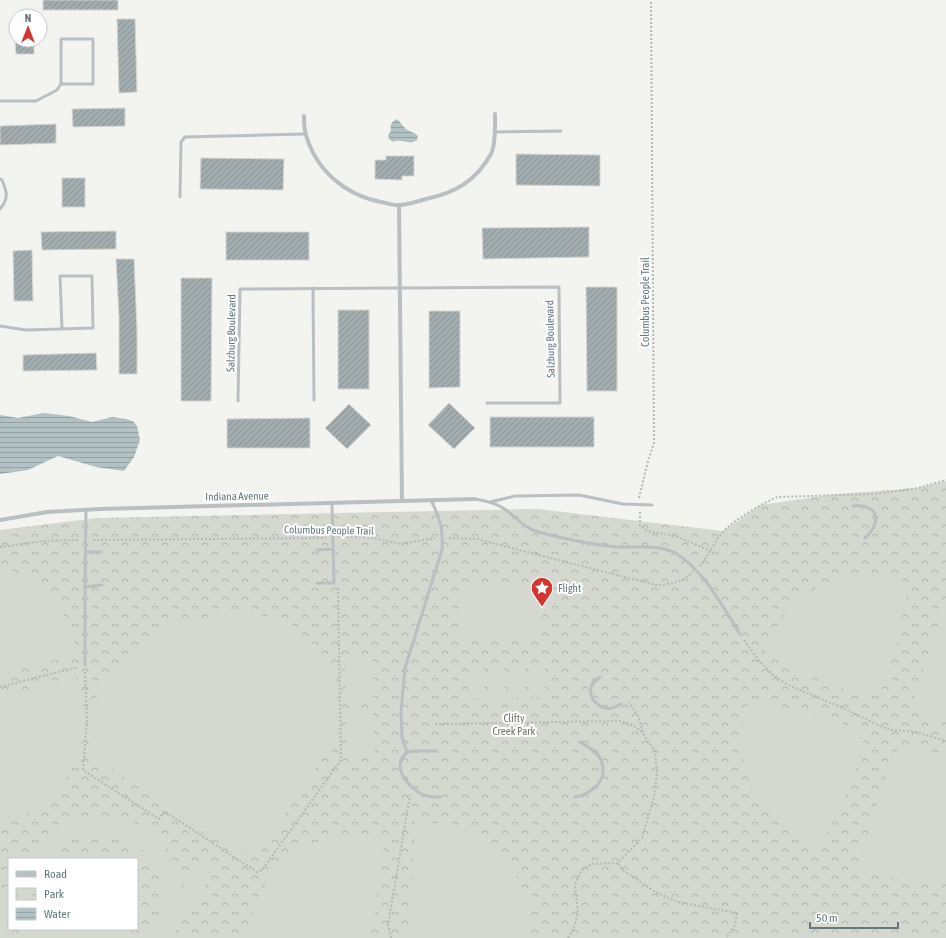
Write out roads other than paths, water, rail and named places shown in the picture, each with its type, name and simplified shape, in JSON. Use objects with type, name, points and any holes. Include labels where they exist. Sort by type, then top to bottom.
[{"type":"street","points":[[304,116],[305,134],[314,155],[329,175],[340,185],[353,193],[374,200],[399,205],[432,198],[458,189],[479,172],[492,152],[495,132],[495,114]]},
{"type":"street","points":[[399,205],[402,501]]},
{"type":"street","name":"Indiana Avenue","points":[[0,520],[47,512],[86,510],[475,499]]},
{"type":"lane","points":[[0,101],[36,101],[58,90],[61,84],[61,39],[93,39],[93,84],[61,84]]},
{"type":"lane","points":[[495,132],[561,131]]},
{"type":"lane","points":[[180,197],[181,142],[185,137],[305,134]]},
{"type":"lane","points":[[0,179],[2,180],[6,191],[6,202],[0,209]]},
{"type":"lane","points":[[0,326],[26,330],[62,330],[93,328],[92,276],[60,276],[62,330]]},
{"type":"lane","points":[[313,288],[314,400]]},
{"type":"lane","name":"Salzburg Boulevard","points":[[238,401],[240,289],[559,288],[560,403],[486,403]]},
{"type":"lane","points":[[490,502],[515,496],[579,495],[623,504],[652,505]]},
{"type":"lane","points":[[475,499],[490,502],[504,508],[520,523],[534,531],[555,537],[618,547],[657,548],[672,552],[684,559],[696,570],[715,595],[740,634]]},
{"type":"lane","points":[[407,752],[402,737],[401,712],[405,668],[442,550],[443,537],[441,521],[432,500]]},
{"type":"lane","points":[[318,583],[334,583],[332,503]]},
{"type":"lane","points":[[853,506],[861,505],[868,507],[874,512],[876,517],[876,525],[871,533],[865,538]]},
{"type":"lane","points":[[85,665],[86,510]]},
{"type":"lane","points":[[317,550],[333,549]]},
{"type":"lane","points":[[86,552],[101,552]]},
{"type":"lane","points":[[85,587],[102,585]]},
{"type":"lane","points":[[600,677],[592,684],[591,694],[594,702],[601,707],[611,708],[621,704]]},
{"type":"lane","points":[[575,797],[586,795],[597,788],[602,777],[603,769],[600,758],[592,749],[580,742]]},
{"type":"lane","points":[[435,751],[407,752],[401,760],[401,770],[406,781],[411,787],[427,796],[440,797]]},
{"type":"water","points":[[397,119],[406,129],[418,136],[417,140],[414,142],[393,142],[389,139],[388,135],[391,131],[391,124]]},
{"type":"water","points":[[43,413],[69,416],[92,422],[112,417],[133,421],[137,426],[140,440],[134,457],[124,471],[96,467],[58,456],[28,470],[0,474],[0,415],[18,418]]},
{"type":"place","name":"Flight","points":[[542,608]]},
{"type":"park label","name":"Clifty Creek Park","points":[[514,724]]}]
